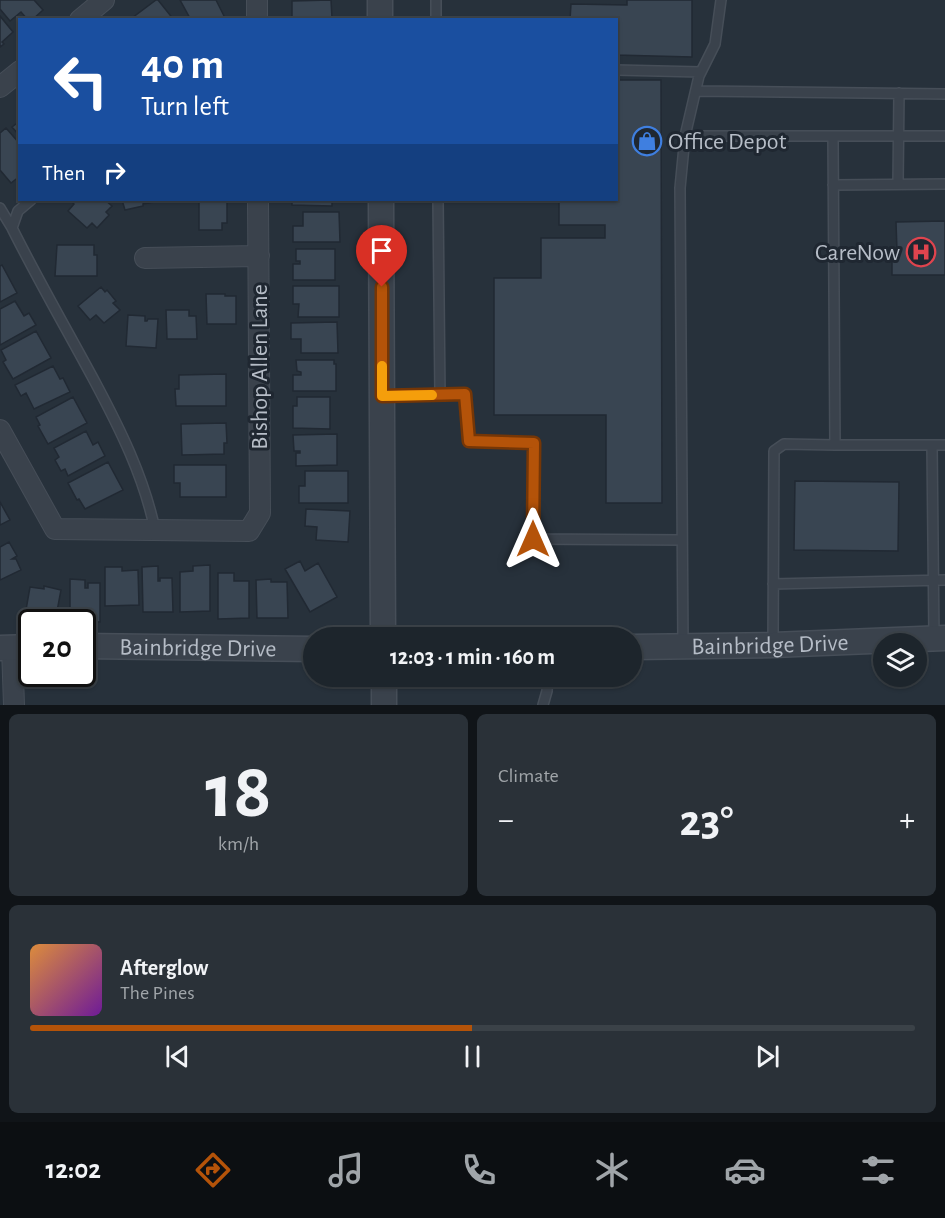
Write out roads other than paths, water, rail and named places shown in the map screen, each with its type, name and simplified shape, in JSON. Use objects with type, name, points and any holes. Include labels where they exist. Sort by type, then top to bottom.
[{"type":"street","points":[[82,18],[104,0]]},
{"type":"street","points":[[257,0],[257,18]]},
{"type":"street","points":[[380,0],[380,18]]},
{"type":"street","points":[[0,87],[18,73]]},
{"type":"street","name":"Bishop Allen Lane","points":[[155,530],[249,531],[260,513],[258,201]]},
{"type":"street","points":[[381,201],[383,627]]},
{"type":"street","points":[[145,258],[259,256]]},
{"type":"street","points":[[0,429],[55,529],[155,530]]},
{"type":"street","name":"Bainbridge Drive","points":[[642,647],[773,645],[940,638]]},
{"type":"street","name":"Bainbridge Drive","points":[[96,646],[303,649]]},
{"type":"street","points":[[14,705],[15,648]]},
{"type":"street","points":[[384,687],[384,705]]},
{"type":"lane","points":[[436,0],[436,18]]},
{"type":"lane","points":[[683,645],[680,188],[686,136],[701,72],[715,44],[721,0]]},
{"type":"lane","points":[[618,70],[701,72]]},
{"type":"lane","points":[[696,91],[945,94]]},
{"type":"lane","points":[[898,93],[898,184]]},
{"type":"lane","points":[[686,136],[945,136]]},
{"type":"lane","points":[[833,137],[835,445]]},
{"type":"lane","points":[[833,184],[945,184]]},
{"type":"lane","points":[[12,228],[18,211],[30,201]]},
{"type":"lane","points":[[438,201],[441,395]]},
{"type":"lane","points":[[0,208],[105,401],[132,457],[152,513],[155,530]]},
{"type":"lane","points":[[382,396],[465,394],[469,441],[534,443],[533,539],[682,540]]},
{"type":"lane","points":[[773,645],[774,451],[784,444],[945,445]]},
{"type":"lane","points":[[932,445],[933,580],[940,638]]},
{"type":"lane","points":[[773,584],[945,580]]},
{"type":"lane","points":[[543,705],[547,687]]},
{"type":"place","name":"Office Depot","points":[[647,141]]},
{"type":"place","name":"CareNow","points":[[921,252]]}]
